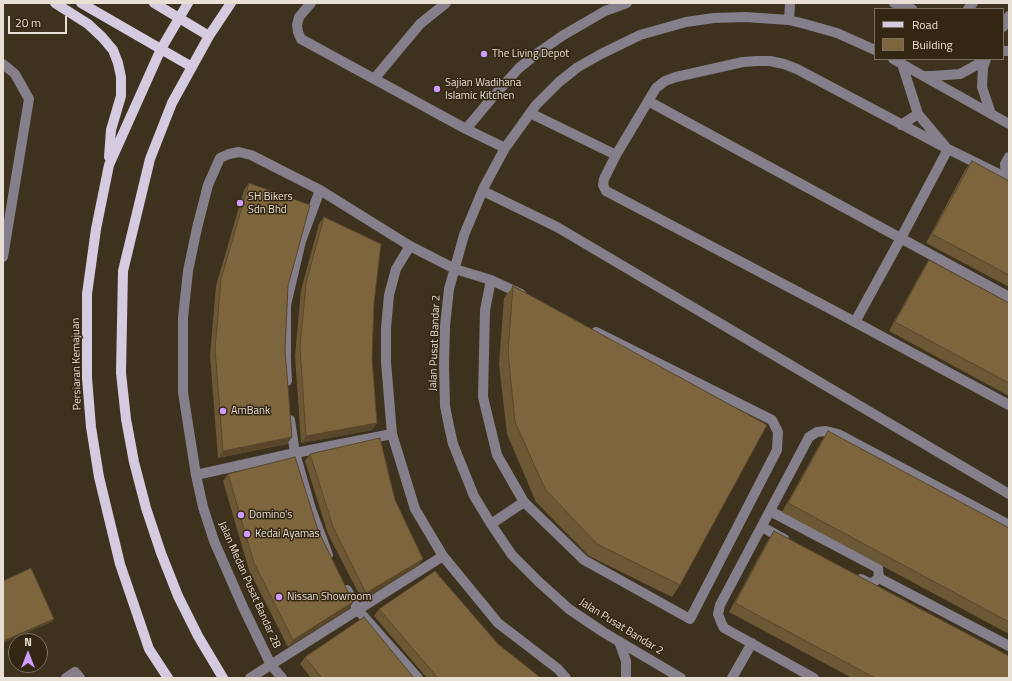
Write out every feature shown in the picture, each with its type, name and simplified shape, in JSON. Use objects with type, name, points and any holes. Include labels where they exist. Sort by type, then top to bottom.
[{"type":"main road","points":[[55,3],[88,24],[102,37],[113,50],[118,63],[121,77],[121,96],[111,130],[109,165]]},
{"type":"main road","points":[[81,3],[192,67]]},
{"type":"main road","points":[[154,3],[209,36]]},
{"type":"main road","name":"Persiaran Kemajuan","points":[[168,678],[149,649],[120,564],[99,477],[91,427],[87,378],[87,294],[96,229],[109,165],[161,49],[188,3]]},
{"type":"main road","points":[[223,678],[198,636],[178,596],[158,547],[134,462],[126,419],[121,373],[123,271],[150,159],[172,103],[209,36],[230,3]]},
{"type":"street","points":[[311,3],[299,18],[297,25],[301,39],[466,129],[505,148]]},
{"type":"street","points":[[374,79],[420,24],[446,3]]},
{"type":"street","points":[[466,129],[519,68],[539,52],[604,7],[627,3]]},
{"type":"street","points":[[789,20],[790,3]]},
{"type":"street","points":[[894,3],[909,8]]},
{"type":"street","points":[[1004,25],[1009,16]]},
{"type":"street","name":"Jalan Pusat Bandar 2","points":[[681,678],[619,642],[569,609],[512,555],[474,496],[455,450],[449,426],[446,406],[444,365],[449,289],[464,234],[491,174],[505,148],[530,113],[559,82],[578,67],[640,35],[686,22],[714,18],[745,17],[789,20],[837,33],[874,50]]},
{"type":"street","points":[[924,75],[932,76],[960,74],[985,60]]},
{"type":"street","points":[[985,60],[982,87],[990,114]]},
{"type":"street","points":[[1008,178],[948,150],[797,69],[770,61],[757,61],[743,62],[676,77],[665,81],[656,88],[616,155],[604,179],[603,185],[606,191],[1009,405]]},
{"type":"street","points":[[898,61],[1009,124]]},
{"type":"street","points":[[898,61],[918,114],[948,150]]},
{"type":"street","points":[[3,64],[15,74],[28,99],[3,257]]},
{"type":"street","points":[[648,101],[1009,297]]},
{"type":"street","points":[[530,113],[616,155]]},
{"type":"street","points":[[901,125],[918,114]]},
{"type":"street","points":[[855,322],[948,150]]},
{"type":"street","name":"Jalan Medan Pusat Bandar 2B","points":[[282,678],[271,665],[242,607],[214,541],[203,507],[196,475],[183,392],[183,318],[188,271],[208,185],[220,158],[239,152],[251,155],[320,190],[410,246],[455,268],[491,280],[526,297]]},
{"type":"street","points":[[1008,178],[1005,164],[1009,157]]},
{"type":"street","points":[[287,390],[286,305],[301,241],[320,190]]},
{"type":"street","points":[[483,191],[557,227],[1009,494]]},
{"type":"street","points":[[410,246],[396,270],[389,295],[386,328],[386,362],[392,434],[415,509],[443,556],[498,623],[558,669],[566,678]]},
{"type":"street","points":[[491,280],[486,310],[483,397],[497,454],[524,502],[584,560],[690,620],[777,450],[778,432],[772,420],[589,328]]},
{"type":"street","points":[[288,412],[295,453],[311,509],[332,564]]},
{"type":"street","points":[[814,678],[724,628],[718,614],[720,605],[809,437],[816,432],[826,431],[838,434],[1009,525]]},
{"type":"street","points":[[196,475],[295,453],[392,434]]},
{"type":"street","points":[[491,524],[524,502]]},
{"type":"street","points":[[770,511],[878,568],[879,578]]},
{"type":"street","points":[[762,527],[796,545]]},
{"type":"street","points":[[250,678],[443,556]]},
{"type":"street","points":[[851,573],[871,584],[879,578]]},
{"type":"street","points":[[879,578],[1009,646]]},
{"type":"street","points":[[343,584],[358,610],[418,678]]},
{"type":"street","points":[[619,642],[626,661],[626,678]]},
{"type":"street","points":[[732,678],[752,643]]},
{"type":"street","points":[[66,678],[78,675]]},
{"type":"building","points":[[972,161],[1009,181],[1009,275],[932,234]]},
{"type":"building","points":[[249,183],[310,205],[288,286],[285,350],[292,437],[223,451],[215,349],[221,279]]},
{"type":"building","points":[[324,217],[381,244],[374,303],[372,358],[377,423],[306,436],[300,348],[306,283]]},
{"type":"building","points":[[929,260],[1009,303],[1009,383],[895,322]]},
{"type":"building","points":[[513,286],[767,425],[680,585],[597,544],[545,489],[515,422],[508,352]]},
{"type":"building","points":[[828,431],[1009,528],[1009,622],[788,503]]},
{"type":"building","points":[[380,438],[395,500],[423,559],[366,593],[333,527],[310,454]]},
{"type":"building","points":[[295,457],[318,530],[353,602],[293,640],[254,563],[228,474]]},
{"type":"building","points":[[774,531],[1009,656],[1009,678],[875,678],[735,603]]},
{"type":"building","points":[[31,568],[54,619],[22,633],[8,633],[8,639],[3,641],[3,581]]},
{"type":"building","points":[[435,571],[498,644],[541,678],[438,678],[379,609]]},
{"type":"building","points":[[364,617],[414,678],[322,678],[305,657]]},
{"type":"place","name":"The Living Depot","points":[[484,54]]},
{"type":"place","name":"Sajian Wadihana Islamic Kitchen","points":[[437,89]]},
{"type":"place","name":"SH Bikers Sdn Bhd","points":[[240,203]]},
{"type":"place","name":"AmBank","points":[[223,411]]},
{"type":"place","name":"Domino's","points":[[241,515]]},
{"type":"place","name":"Kedai Ayamas","points":[[247,534]]},
{"type":"place","name":"Nissan Showroom","points":[[279,597]]}]
